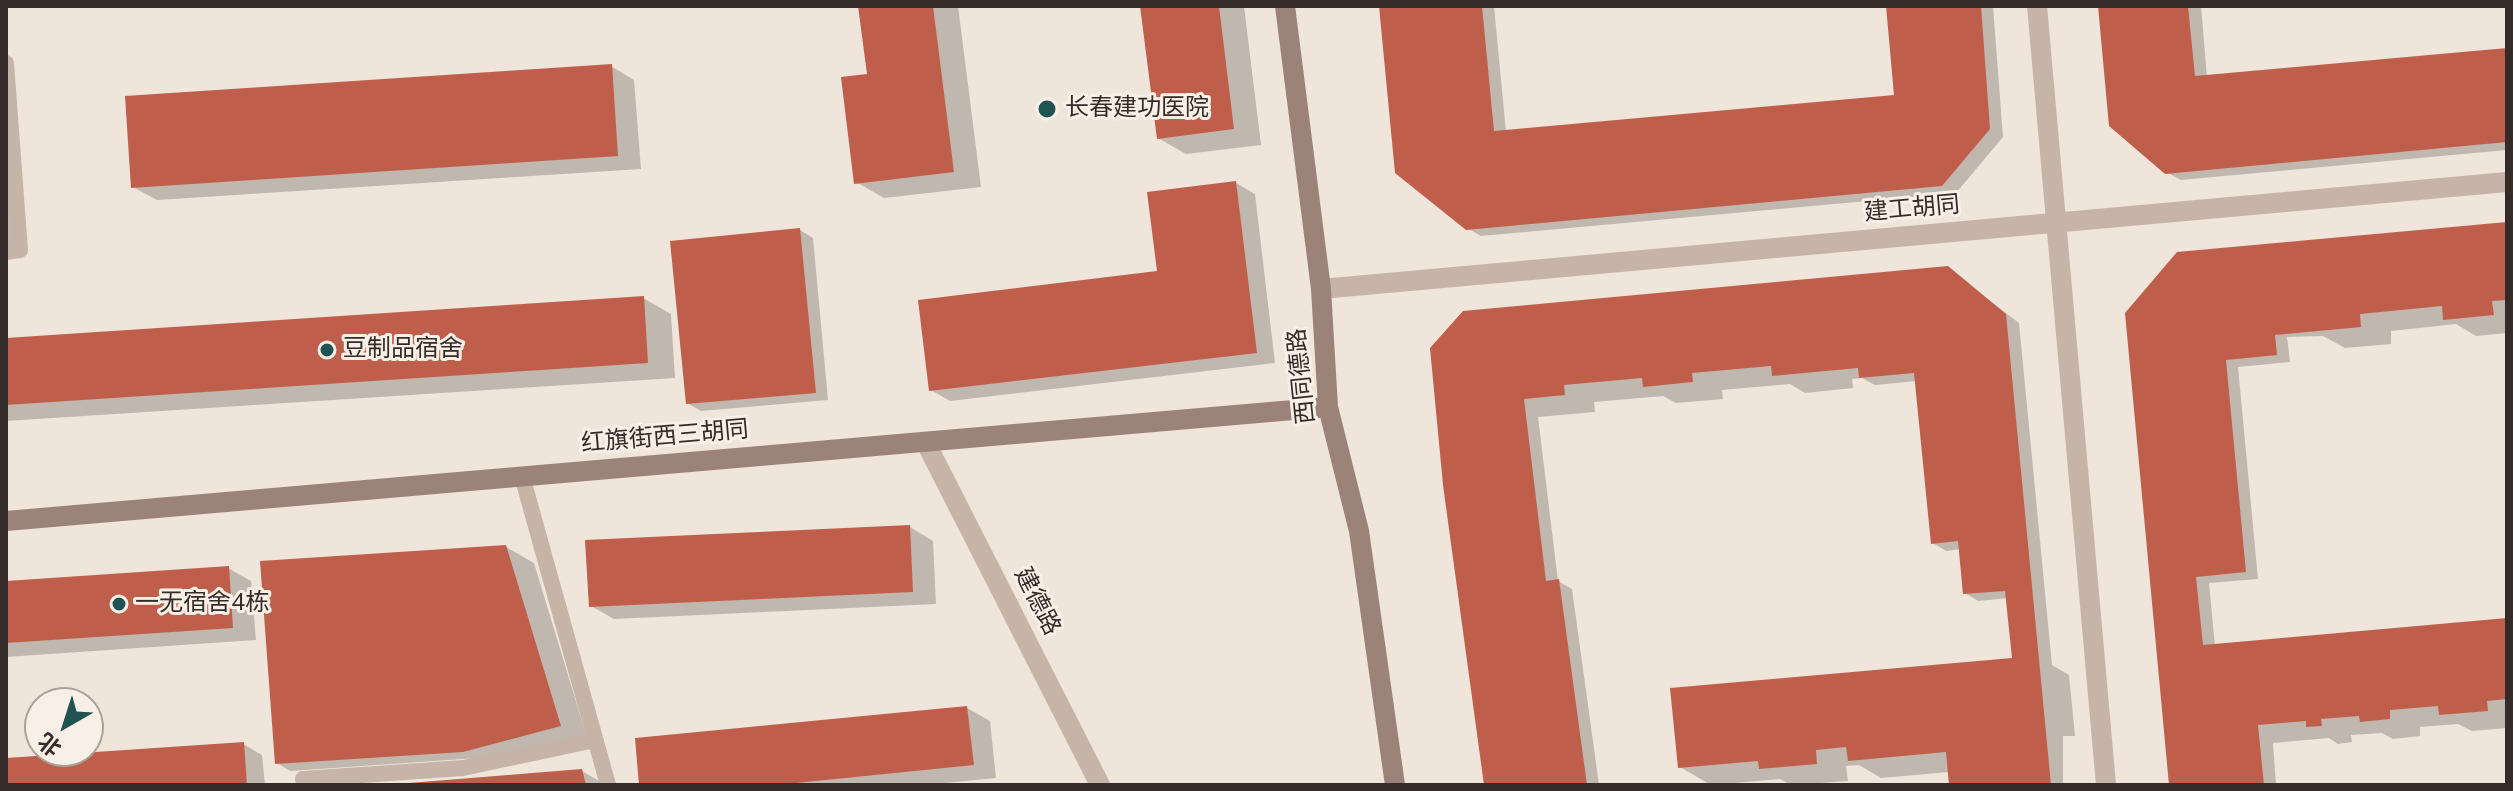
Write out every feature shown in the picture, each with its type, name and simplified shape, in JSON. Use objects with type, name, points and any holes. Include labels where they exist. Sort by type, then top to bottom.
[{"type":"street","name":"西同德路","points":[[1285,6],[1321,289],[1328,407],[1359,531],[1395,785]]},
{"type":"street","points":[[2037,6],[2106,785]]},
{"type":"street","name":"建工胡同","points":[[1321,289],[2507,182]]},
{"type":"street","name":"红旗街西三胡同","points":[[6,521],[1328,407]]},
{"type":"street","name":"建德路","points":[[926,443],[1100,785]]},
{"type":"lane","points":[[6,63],[20,250],[6,252]]},
{"type":"lane","points":[[522,476],[608,785]]},
{"type":"lane","points":[[304,785],[303,779],[463,768],[595,740]]},
{"type":"building","points":[[858,6],[933,6],[954,172],[854,184],[841,77],[867,74]]},
{"type":"building","points":[[1140,6],[1219,6],[1234,129],[1157,139]]},
{"type":"building","points":[[1379,6],[1482,6],[1494,131],[1894,95],[1886,6],[1981,6],[1990,129],[1942,186],[1466,230],[1395,173]]},
{"type":"building","points":[[2098,6],[2188,6],[2195,76],[2507,48],[2507,142],[2165,174],[2109,126]]},
{"type":"building","points":[[612,64],[618,156],[131,188],[125,96]]},
{"type":"building","points":[[1236,181],[1257,353],[929,391],[918,300],[1157,271],[1147,192]]},
{"type":"building","points":[[2507,222],[2507,300],[2492,301],[2494,315],[2443,320],[2442,306],[2360,314],[2361,327],[2275,335],[2277,355],[2226,360],[2246,572],[2196,577],[2203,645],[2507,618],[2507,699],[2487,701],[2488,711],[2439,715],[2438,706],[2390,710],[2390,719],[2360,722],[2359,716],[2321,719],[2322,726],[2306,727],[2306,721],[2258,725],[2264,785],[2169,785],[2125,313],[2177,252]]},
{"type":"building","points":[[800,228],[816,393],[686,404],[670,241]]},
{"type":"building","points":[[1948,266],[2006,314],[2051,785],[1949,785],[1946,752],[1848,761],[1846,747],[1816,750],[1817,764],[1759,769],[1758,761],[1678,768],[1670,688],[2012,658],[2005,591],[1963,594],[1958,541],[1931,544],[1914,373],[1859,378],[1858,368],[1772,376],[1771,366],[1692,373],[1693,382],[1643,387],[1642,378],[1564,385],[1565,395],[1524,399],[1546,581],[1559,579],[1587,785],[1484,785],[1443,485],[1430,348],[1463,311]]},
{"type":"building","name":"豆制品宿舍","points":[[644,296],[648,363],[6,405],[6,338]]},
{"type":"building","points":[[910,525],[913,592],[589,607],[585,540]]},
{"type":"building","points":[[506,545],[561,726],[463,752],[275,764],[260,561]]},
{"type":"building","name":"一无宿舍4栋","points":[[229,566],[233,628],[6,643],[6,581]]},
{"type":"building","points":[[967,706],[974,765],[776,785],[639,785],[635,738]]},
{"type":"building","points":[[244,742],[247,785],[6,785],[6,758],[24,757],[24,767],[104,767],[104,751]]},
{"type":"building","points":[[582,769],[586,785],[409,785],[409,783]]},
{"type":"place","name":"长春建功医院","points":[[1047,109]]},
{"type":"place","name":"豆制品宿舍","points":[[327,350]]},
{"type":"place","name":"一无宿舍4栋","points":[[119,604]]}]
